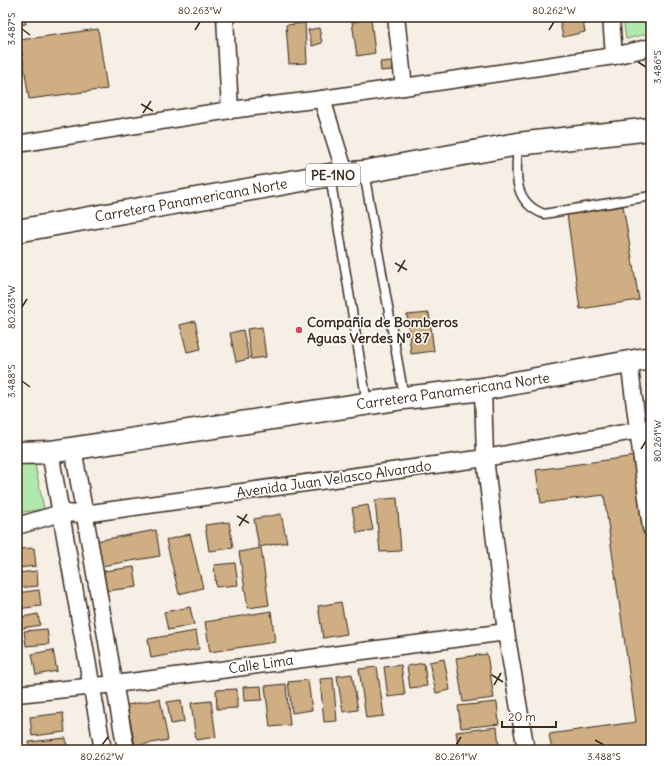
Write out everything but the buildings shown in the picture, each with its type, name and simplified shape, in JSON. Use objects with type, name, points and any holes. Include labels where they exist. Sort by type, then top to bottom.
[{"type":"main road","name":"Carretera Panamericana Norte","points":[[17,231],[518,144],[651,130]]},
{"type":"main road","name":"Carretera Panamericana Norte","points":[[17,453],[50,452],[367,403],[483,389],[651,358]]},
{"type":"street","points":[[225,17],[230,110]]},
{"type":"street","points":[[396,17],[404,87]]},
{"type":"street","points":[[611,17],[614,56]]},
{"type":"street","points":[[17,144],[230,110],[322,99],[614,56],[651,47]]},
{"type":"street","points":[[322,99],[346,173]]},
{"type":"street","points":[[629,361],[645,429],[651,528]]},
{"type":"street","points":[[483,389],[485,458],[506,632],[526,750]]},
{"type":"street","name":"Avenida Juan Velasco Alvarado","points":[[17,526],[61,513],[84,514],[485,458],[645,429]]},
{"type":"street","points":[[73,448],[126,750]]},
{"type":"street","points":[[50,452],[103,750]]},
{"type":"street","name":"Calle Lima","points":[[17,694],[114,684],[506,632]]},
{"type":"lane","points":[[518,144],[515,174],[518,191],[534,210],[544,214],[651,196]]},
{"type":"lane","points":[[346,173],[404,398]]},
{"type":"lane","points":[[346,173],[367,403]]},
{"type":"green space","points":[[623,17],[651,17],[651,33],[626,39]]},
{"type":"green space","points":[[17,464],[35,465],[44,509],[17,513]]},
{"type":"place","name":"Compañía de Bomberos Aguas Verdes Nº 87","points":[[299,330]]}]
